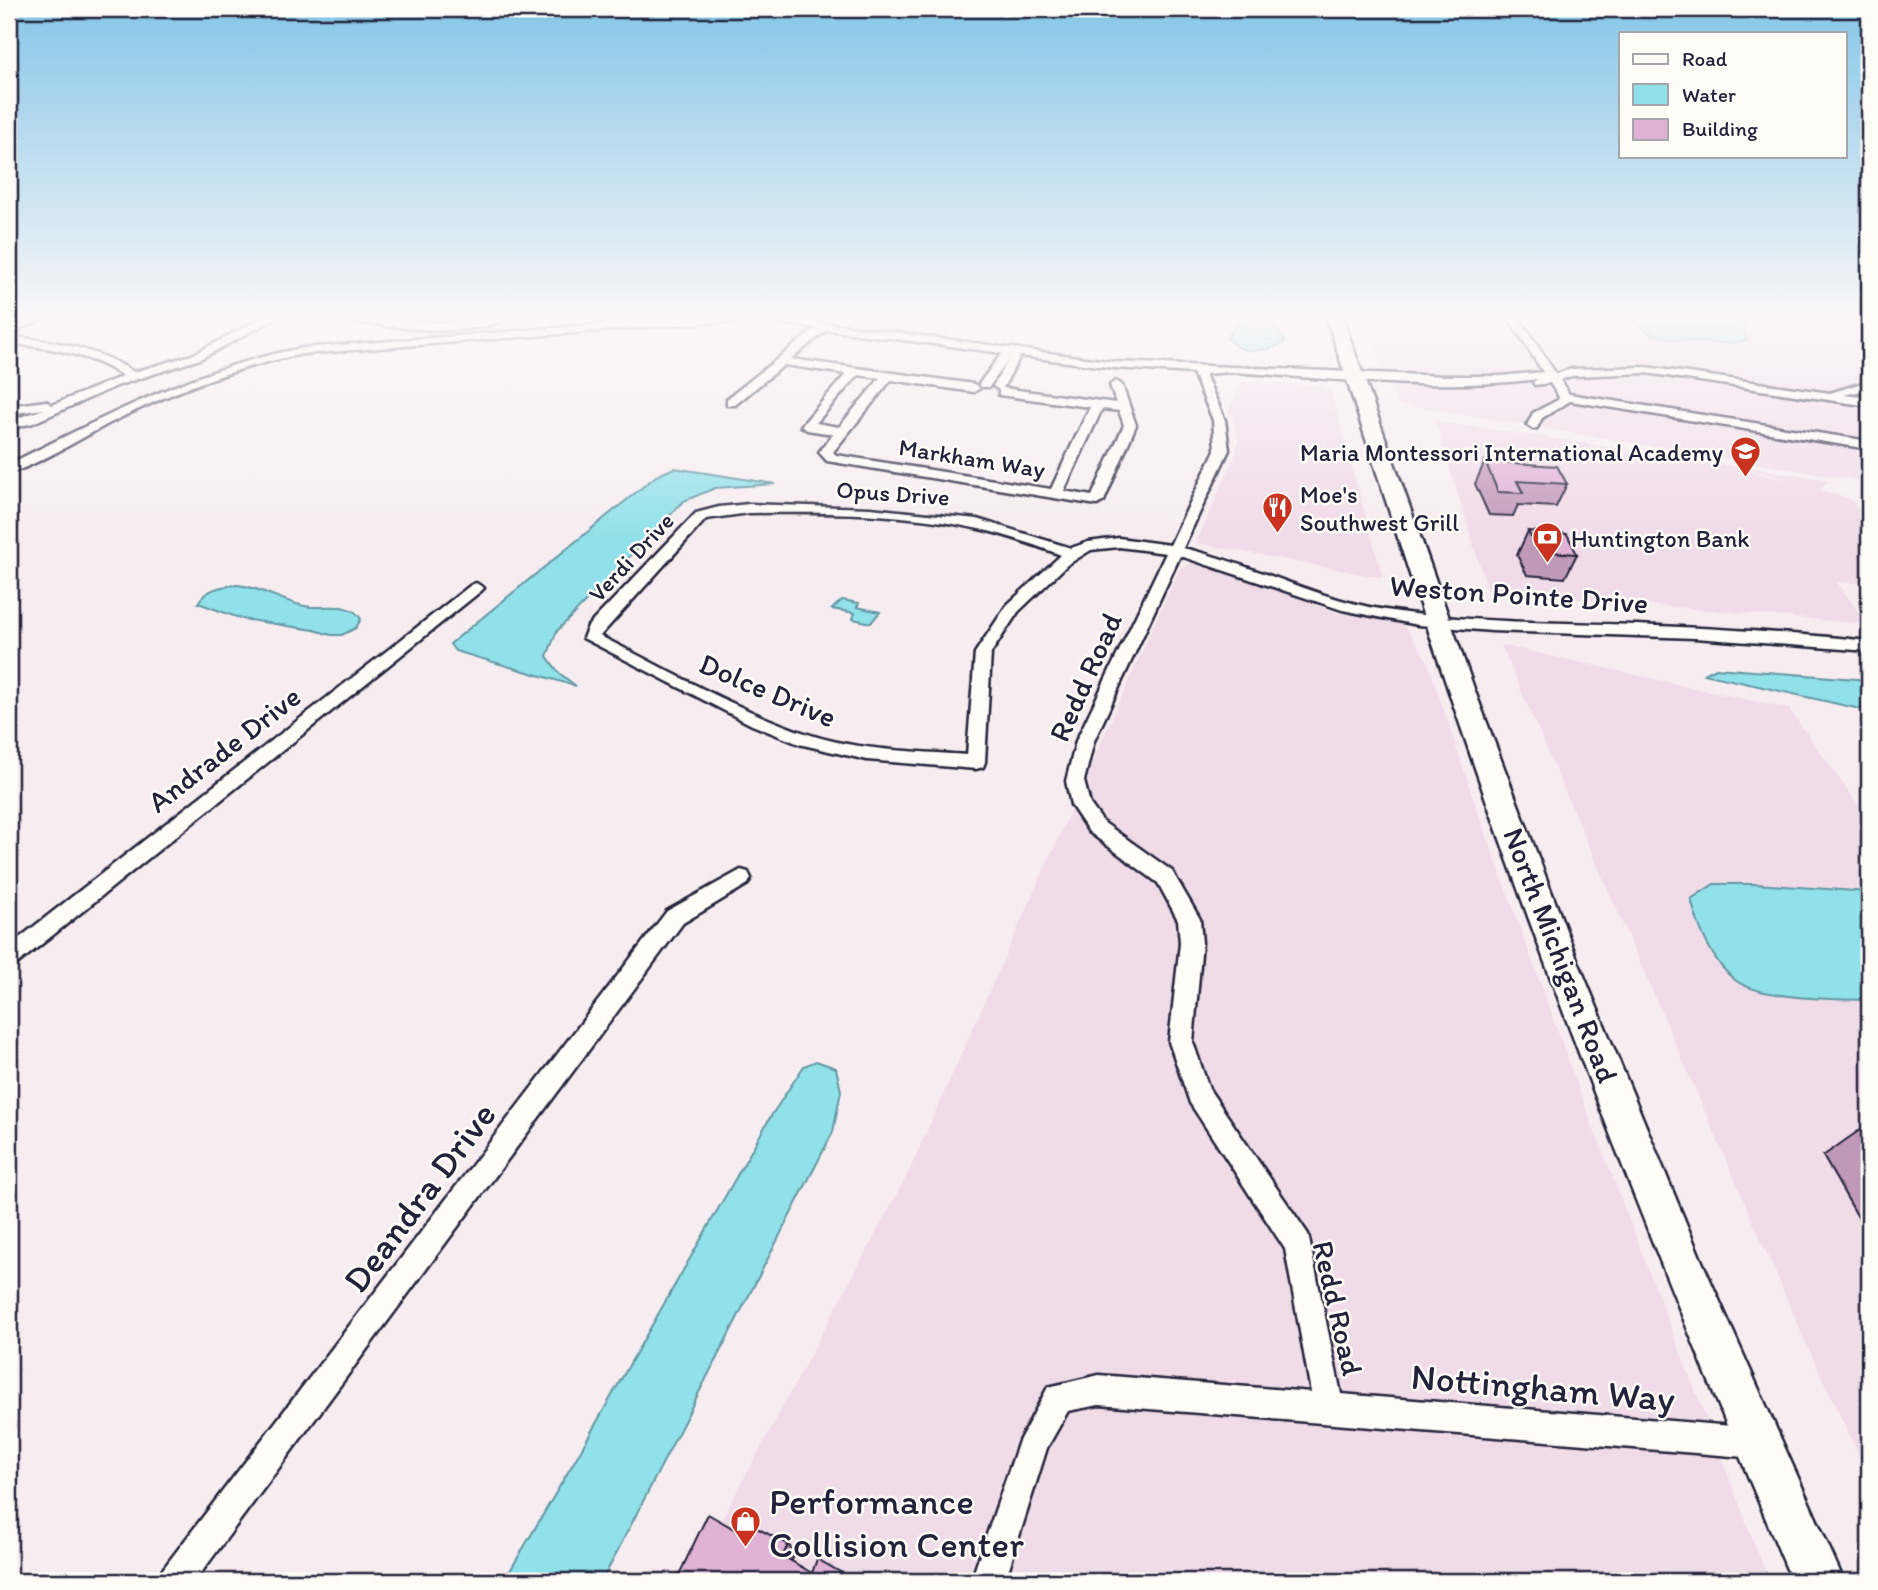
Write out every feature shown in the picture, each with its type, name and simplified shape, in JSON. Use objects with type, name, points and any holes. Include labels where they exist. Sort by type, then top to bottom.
[{"type":"main road","name":"North Michigan Road","points":[[1360,390],[1438,620],[1548,924],[1674,1244],[1818,1581]]},
{"type":"street","points":[[9,425],[29,420],[100,390]]},
{"type":"street","points":[[9,469],[173,390]]},
{"type":"street","points":[[731,402],[745,390]]},
{"type":"street","points":[[838,390],[807,426],[842,431],[876,390]]},
{"type":"street","points":[[1008,390],[1097,406],[1124,408],[1118,390]]},
{"type":"street","name":"Redd Road","points":[[1204,390],[1222,428],[1224,442],[1218,460],[1085,741],[1075,782],[1081,804],[1097,827],[1165,877],[1188,919],[1191,943],[1181,1042],[1199,1095],[1298,1244],[1329,1408]]},
{"type":"street","points":[[1560,390],[1565,397],[1869,445]]},
{"type":"street","points":[[1787,390],[1869,402]]},
{"type":"street","points":[[1827,396],[1849,390]]},
{"type":"street","points":[[1533,425],[1537,416],[1564,402],[1565,397]]},
{"type":"street","points":[[9,410],[68,403]]},
{"type":"street","points":[[1055,495],[1097,406]]},
{"type":"street","name":"Markham Way","points":[[842,431],[826,452],[832,458],[1097,501],[1130,425],[1124,408]]},
{"type":"street","name":"Opus Drive","points":[[708,513],[743,508],[939,517],[989,527],[1071,553]]},
{"type":"street","name":"Verdi Drive","points":[[591,638],[594,630],[701,516],[708,513]]},
{"type":"street","name":"Weston Pointe Drive","points":[[1071,553],[1087,546],[1107,544],[1129,544],[1174,551],[1242,569],[1349,607],[1438,620],[1724,634],[1869,646]]},
{"type":"street","name":"Dolce Drive","points":[[591,638],[758,721],[805,740],[867,754],[976,761],[987,641],[1009,612],[1071,553]]},
{"type":"street","name":"Andrade Drive","points":[[9,957],[476,588]]},
{"type":"street","name":"Deandra Drive","points":[[175,1581],[675,917],[741,878]]},
{"type":"street","name":"Nottingham Way","points":[[988,1581],[1034,1441],[1059,1398],[1099,1390],[1757,1443]]},
{"type":"shaded area","points":[[1238,390],[1331,392],[1383,578],[1196,543],[1236,453],[1238,442],[1235,426],[1228,411]]},
{"type":"shaded area","points":[[1393,390],[1869,390],[1869,482],[1398,404]]},
{"type":"shaded area","points":[[1435,421],[1733,466],[1792,482],[1745,467],[1829,480],[1820,490],[1848,498],[1869,517],[1869,584],[1837,582],[1867,624],[1488,591]]},
{"type":"shaded area","points":[[1191,563],[1211,566],[1337,613],[1395,622],[1407,629],[1427,660],[1478,812],[1585,1106],[1769,1581],[689,1581],[907,1175],[1179,569]]},
{"type":"shaded area","points":[[1501,645],[1789,709],[1869,820],[1869,1478],[1807,1345]]},
{"type":"water","points":[[674,468],[775,484],[715,488],[684,501],[557,631],[547,656],[559,673],[576,686],[455,651],[450,644],[656,476]]},
{"type":"water","points":[[237,585],[301,605],[345,608],[352,610],[361,619],[356,628],[342,635],[331,635],[242,619],[198,603],[209,591]]},
{"type":"water","points":[[842,600],[859,603],[857,607],[880,612],[871,623],[853,619],[855,613],[832,609]]},
{"type":"water","points":[[1716,668],[1869,680],[1869,711],[1704,674]]},
{"type":"water","points":[[1714,884],[1756,884],[1869,892],[1869,1000],[1780,995],[1747,987],[1735,980],[1719,964],[1707,943],[1691,899]]},
{"type":"water","points":[[816,1061],[836,1068],[841,1091],[833,1132],[602,1581],[504,1581],[771,1116],[804,1066]]},
{"type":"building","points":[[1485,461],[1557,466],[1567,484],[1517,481],[1523,493],[1498,492]]},
{"type":"building","points":[[1528,531],[1567,534],[1577,554],[1538,551]]},
{"type":"building","name":"Performance Collision Center","points":[[708,1514],[743,1534],[747,1523],[788,1544],[783,1556],[812,1573],[817,1559],[856,1581],[676,1581]]},
{"type":"place","name":"Maria Montessori International Academy","points":[[1746,479]]},
{"type":"place","name":"Moe's Southwest Grill","points":[[1277,535]]},
{"type":"place","name":"Huntington Bank","points":[[1548,565]]},
{"type":"place","name":"Performance Collision Center","points":[[746,1549]]}]
